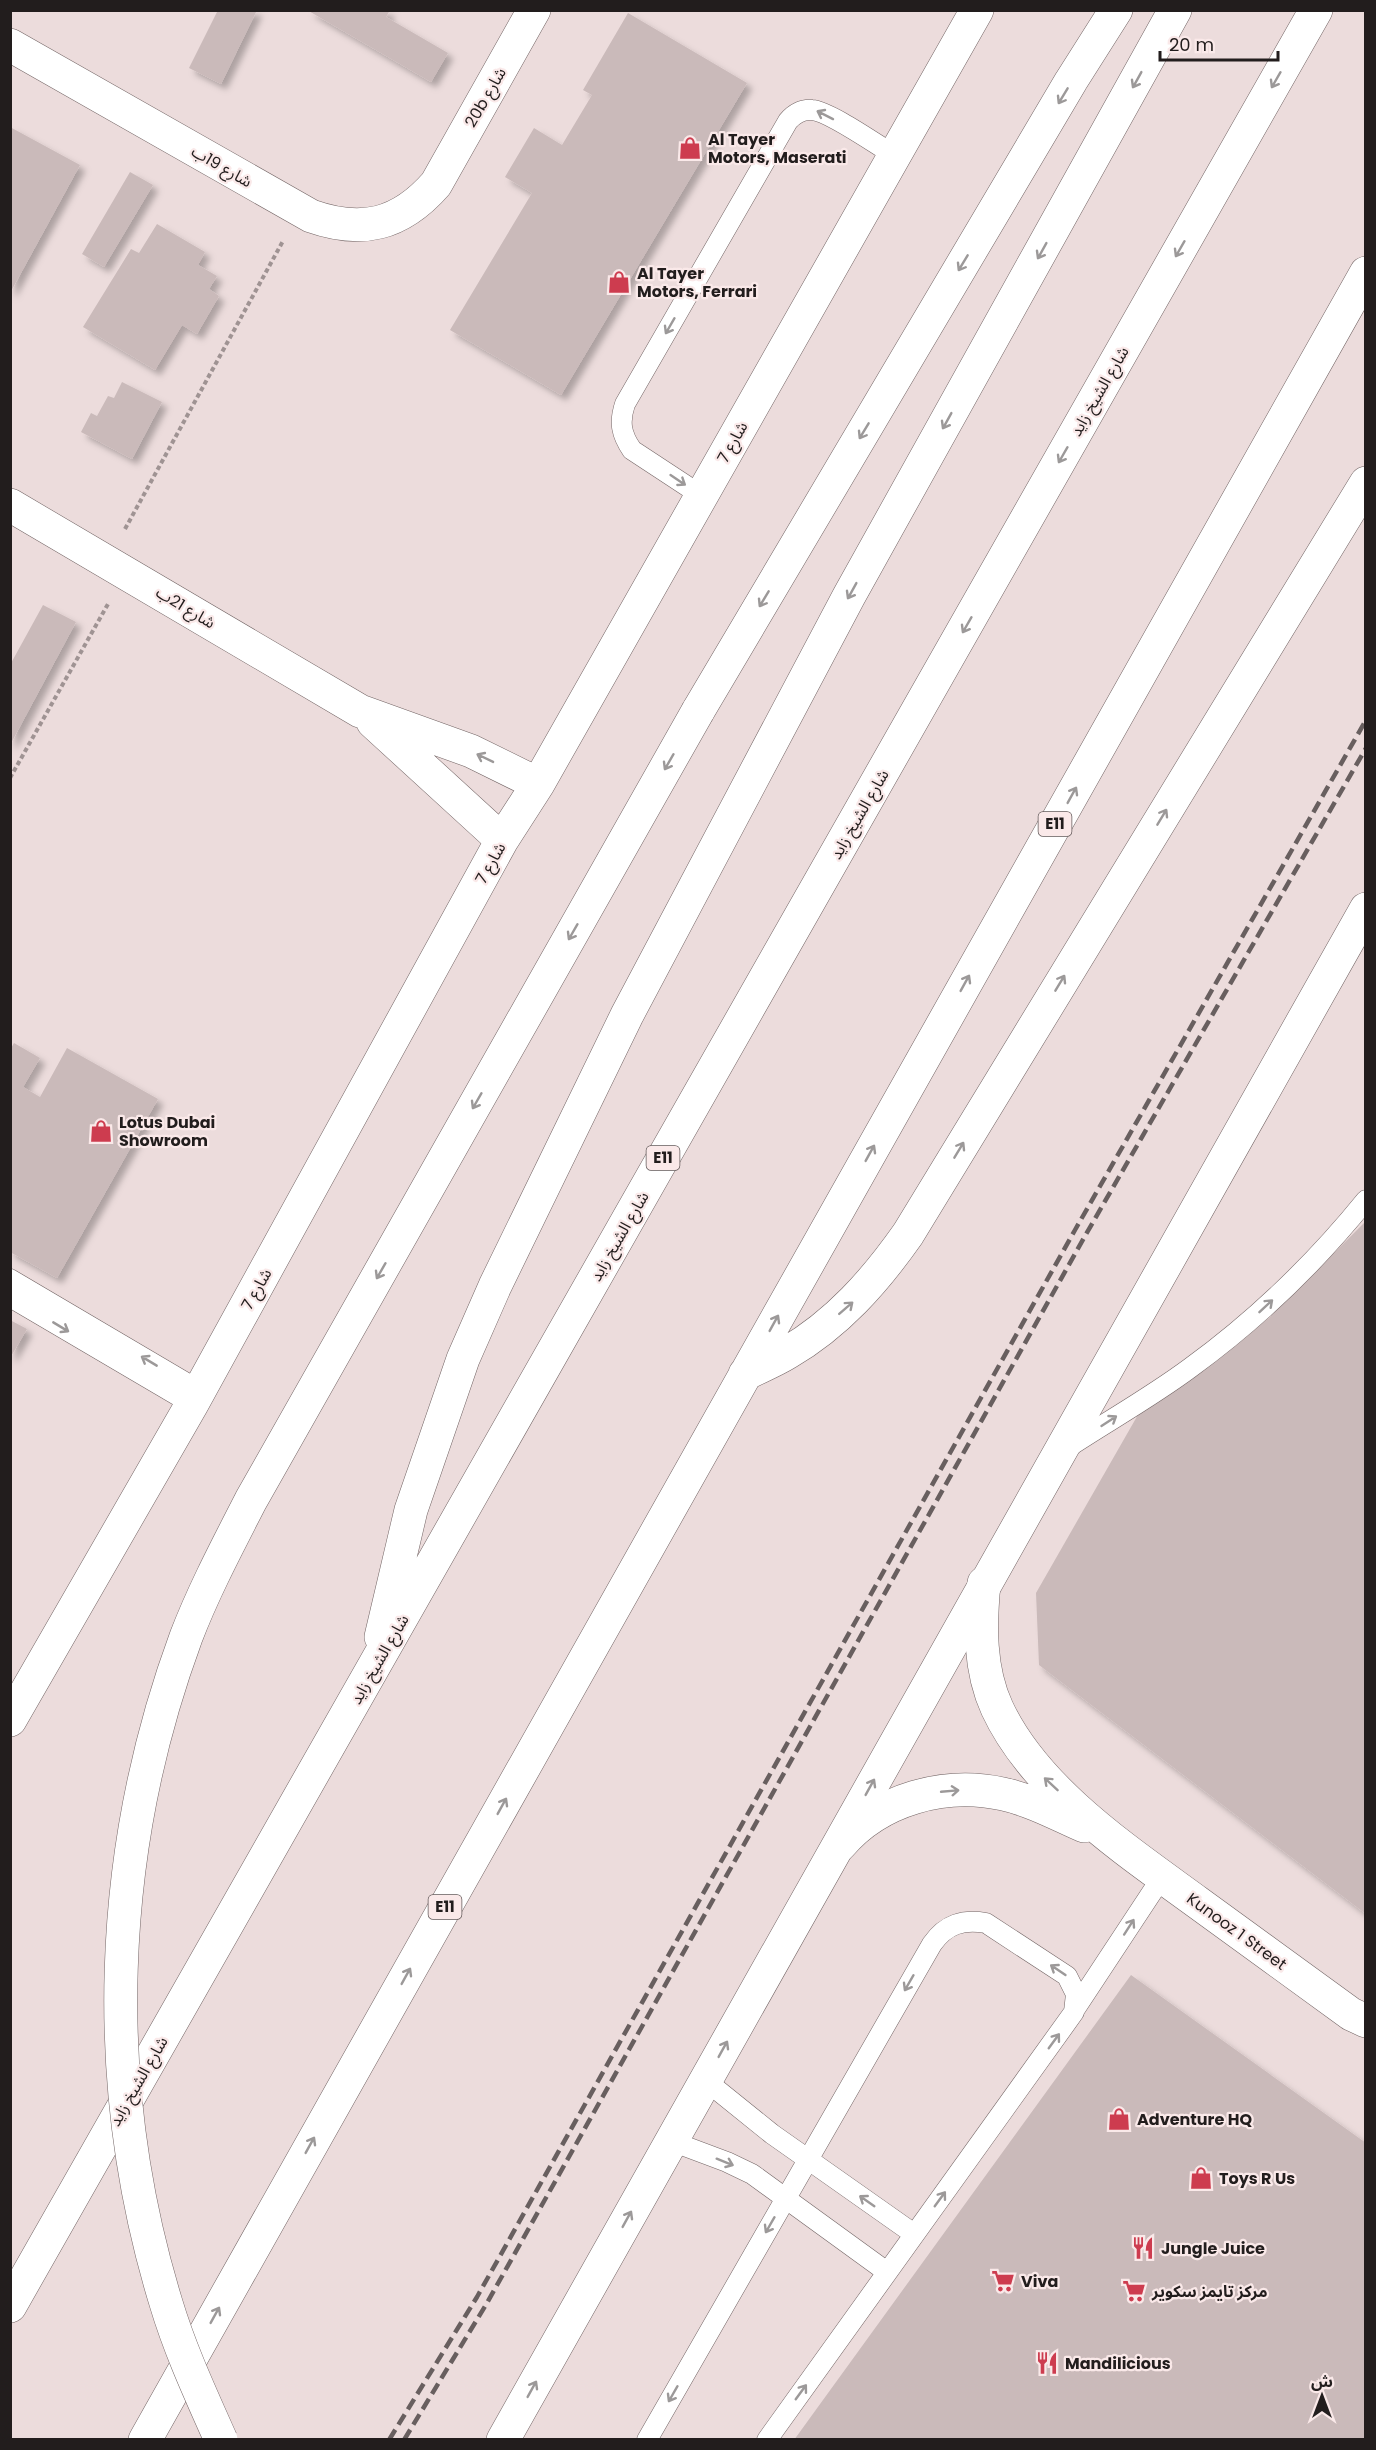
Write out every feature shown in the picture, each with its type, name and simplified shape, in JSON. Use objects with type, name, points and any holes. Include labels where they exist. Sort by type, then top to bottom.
[{"type":"main road","name":"20b شارع","points":[[436,184],[534,10]]},
{"type":"main road","name":"شارع 7","points":[[10,1720],[196,1398],[502,840],[538,784],[976,10]]},
{"type":"main road","points":[[220,2439],[192,2374],[160,2283],[146,2230],[132,2157],[123,2081],[119,2006],[122,1930],[129,1856],[143,1781],[162,1708],[186,1636],[216,1567],[251,1500],[698,711],[1071,81],[1116,10]]},
{"type":"main road","points":[[375,1666],[400,1554],[436,1434],[464,1359],[535,1203],[627,1015],[742,794],[849,596],[1175,10]]},
{"type":"main road","name":"شارع الشيخ زايد","points":[[10,2306],[1316,10]]},
{"type":"main road","name":"شارع 19ب","points":[[10,45],[300,210],[333,224],[356,226],[380,222],[402,214],[421,201],[436,184]]},
{"type":"main road","name":"E11","points":[[145,2439],[1365,273]]},
{"type":"main road","points":[[745,1374],[787,1353],[822,1329],[854,1301],[883,1269],[908,1234],[1365,483]]},
{"type":"main road","name":"شارع 21ب","points":[[10,505],[360,711],[471,751],[538,784]]},
{"type":"main road","name":"شارع 21ب","points":[[360,711],[502,840]]},
{"type":"main road","points":[[503,2439],[1365,909]]},
{"type":"main road","name":"Kunooz 1 Street","points":[[984,1583],[980,1625],[985,1666],[997,1707],[1016,1743],[1043,1776],[1110,1838],[1365,2022]]},
{"type":"main road","name":"Kunooz 1 Street","points":[[830,1858],[842,1842],[873,1816],[890,1806],[917,1796],[946,1791],[974,1790],[1012,1796],[1110,1838]]},
{"type":"lane","points":[[702,496],[632,450],[621,428],[621,416],[625,404],[794,114],[802,110],[820,111],[894,155]]},
{"type":"lane","points":[[1059,1452],[1190,1369],[1247,1323],[1300,1273],[1365,1200]]},
{"type":"lane","points":[[10,1279],[196,1398]]},
{"type":"lane","points":[[10,1297],[196,1398]]},
{"type":"lane","points":[[768,2439],[1074,2012],[1162,1876]]},
{"type":"lane","points":[[647,2439],[932,1944],[946,1928],[971,1920],[986,1923],[1050,1964],[1067,1976],[1073,1984],[1076,1994],[1074,2012]]},
{"type":"lane","points":[[705,2080],[808,2159],[914,2234]]},
{"type":"lane","points":[[671,2141],[752,2174],[887,2272]]},
{"type":"path","points":[[10,778],[300,210]]},
{"type":"building","points":[[218,10],[257,10],[221,84],[189,68]]},
{"type":"building","points":[[307,10],[390,10],[386,17],[448,53],[431,82]]},
{"type":"building","points":[[628,13],[747,83],[561,395],[450,330],[532,193],[505,177],[534,128],[562,145],[592,95],[583,90]]},
{"type":"building","points":[[10,127],[80,165],[10,293]]},
{"type":"building","points":[[130,172],[153,185],[104,267],[82,254]]},
{"type":"building","points":[[157,224],[205,252],[198,265],[217,276],[209,289],[219,296],[197,334],[182,325],[155,370],[83,327],[131,249],[139,253]]},
{"type":"building","points":[[122,382],[162,402],[132,459],[81,432],[91,413],[97,416],[108,396],[114,398]]},
{"type":"building","points":[[43,605],[76,622],[10,745],[10,665]]},
{"type":"building","points":[[14,1043],[40,1058],[23,1087],[40,1097],[67,1048],[158,1099],[57,1278],[10,1252],[10,1050]]},
{"type":"building","points":[[1366,1221],[1366,1914],[1039,1665],[1036,1593],[1139,1413],[1269,1318]]},
{"type":"building","points":[[10,1320],[27,1329],[10,1358]]},
{"type":"building","name":"مركز تايمز سكوير","points":[[1131,1975],[1366,2143],[1366,2440],[794,2440]]},
{"type":"railway","points":[[389,2440],[477,2297],[1075,1230],[1366,720]]},
{"type":"railway","points":[[404,2440],[487,2303],[1085,1236],[1366,748]]},
{"type":"place","name":"Al Tayer Motors, Maserati","points":[[690,148]]},
{"type":"place","name":"Al Tayer Motors, Ferrari","points":[[619,282]]},
{"type":"place","name":"Lotus Dubai Showroom","points":[[101,1131]]},
{"type":"place","name":"Adventure HQ","points":[[1119,2119]]},
{"type":"place","name":"Toys R Us","points":[[1201,2178]]},
{"type":"place","name":"Jungle Juice","points":[[1143,2248]]},
{"type":"place","name":"Viva","points":[[1003,2281]]},
{"type":"place","name":"مركز تايمز سكوير","points":[[1134,2291]]},
{"type":"place","name":"Mandilicious","points":[[1047,2363]]}]
